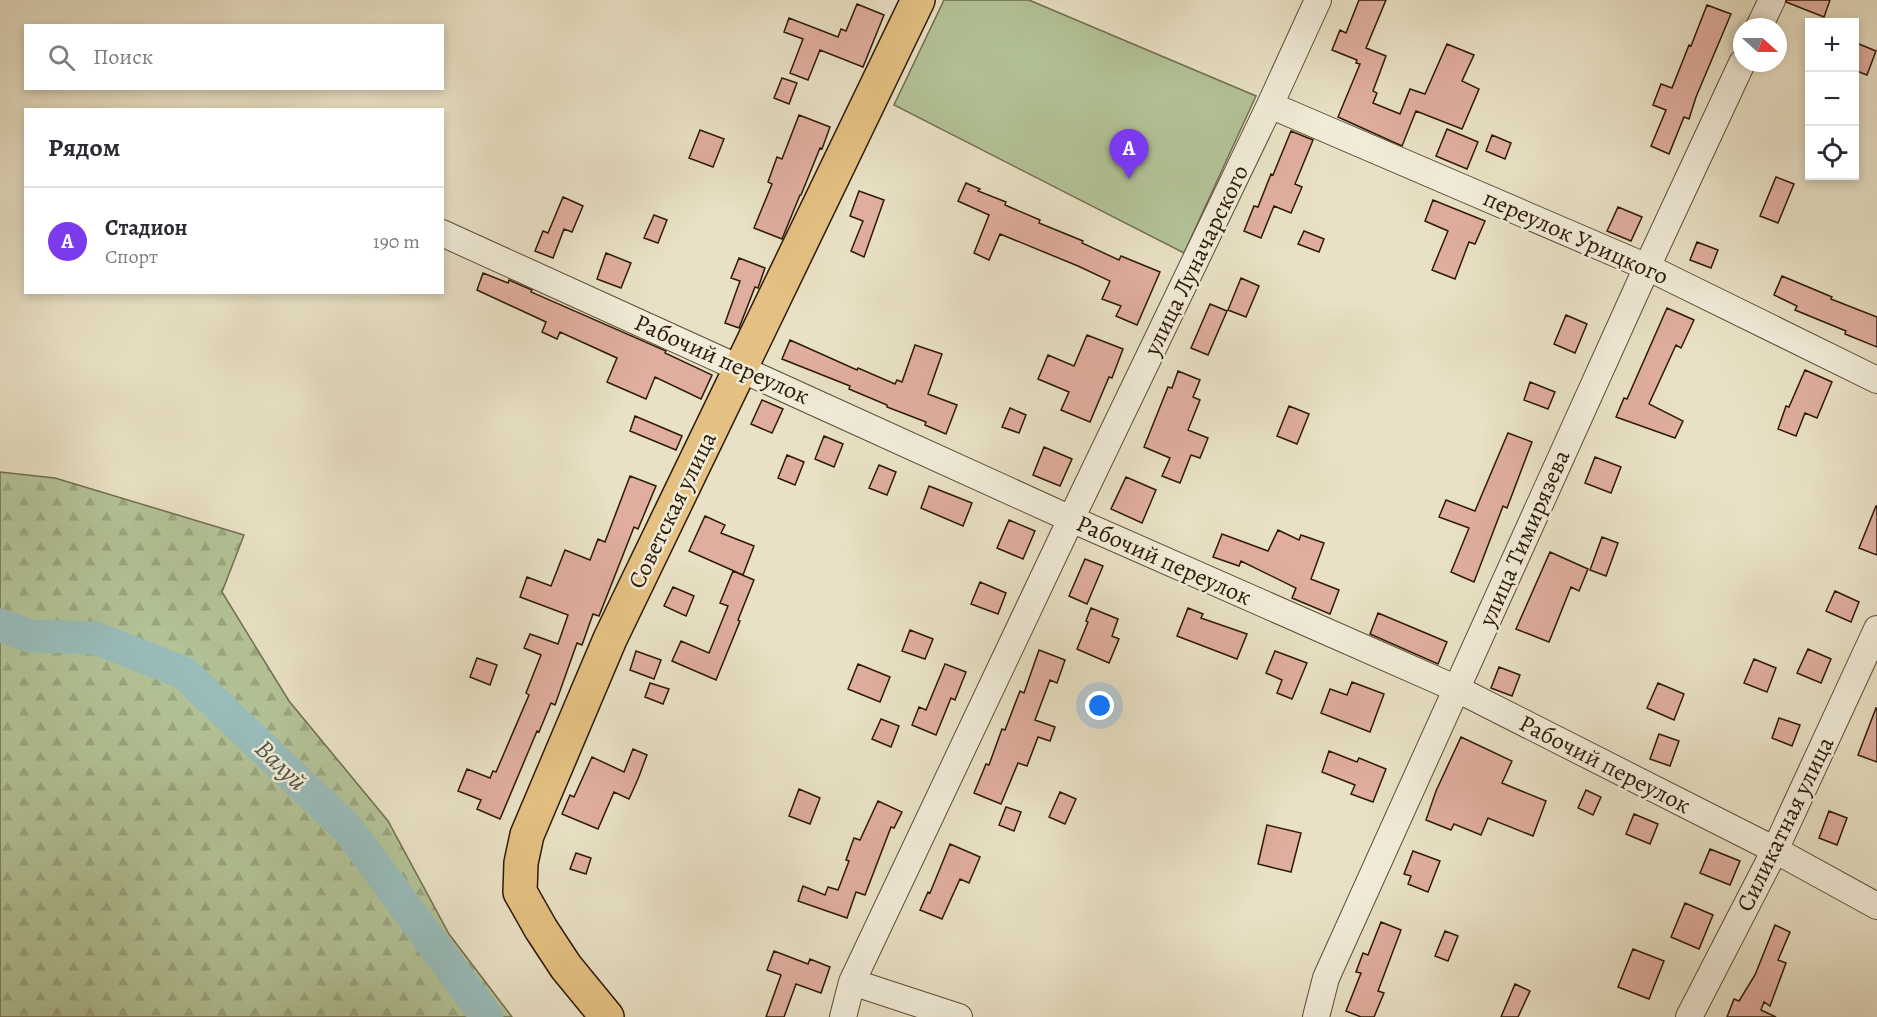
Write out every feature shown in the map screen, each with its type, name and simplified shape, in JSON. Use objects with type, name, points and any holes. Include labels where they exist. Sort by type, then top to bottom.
[{"type":"main road","name":"Советская улица","points":[[607,1017],[566,967],[520,892],[521,863],[527,835],[610,639],[918,0]]},
{"type":"street","name":"улица Луначарского","points":[[843,1017],[852,982],[1318,0]]},
{"type":"street","points":[[1763,18],[1772,0]]},
{"type":"street","name":"улица Тимирязева","points":[[1316,1017],[1326,978],[1647,267],[1738,72]]},
{"type":"street","name":"переулок Урицкого","points":[[1270,105],[1647,267],[1877,380]]},
{"type":"street","name":"Рабочий переулок","points":[[444,234],[1071,519],[1456,689],[1775,850],[1877,906]]},
{"type":"street","name":"Силикатная улица","points":[[1689,1017],[1775,850],[1877,629]]},
{"type":"street","points":[[852,982],[959,1017]]},
{"type":"green space","points":[[944,0],[1029,0],[1256,96],[1184,253],[894,105]]},
{"type":"green space","points":[[0,472],[55,478],[244,535],[222,592],[289,701],[388,821],[449,934],[512,1017],[0,1017]]},
{"type":"building","points":[[1359,0],[1386,0],[1366,48],[1386,56],[1373,91],[1377,93],[1373,103],[1400,114],[1410,89],[1425,94],[1447,44],[1474,55],[1462,81],[1479,89],[1462,129],[1416,111],[1402,146],[1338,117],[1360,64],[1356,63],[1357,60],[1332,50],[1340,30],[1346,33]]},
{"type":"building","points":[[1787,0],[1830,0],[1824,17],[1786,2]]},
{"type":"building","points":[[857,4],[884,15],[863,67],[820,50],[808,80],[790,73],[803,39],[784,32],[789,18],[838,37],[841,29],[846,31]]},
{"type":"building","points":[[1707,5],[1731,14],[1689,119],[1684,117],[1669,154],[1651,146],[1666,110],[1653,105],[1661,84],[1672,88]]},
{"type":"building","points":[[1859,44],[1876,51],[1867,75],[1859,72]]},
{"type":"building","points":[[782,78],[797,83],[789,104],[774,98]]},
{"type":"building","points":[[799,115],[830,127],[782,239],[754,228],[772,184],[768,182],[777,157],[782,159]]},
{"type":"building","points":[[1447,129],[1478,142],[1467,169],[1436,156]]},
{"type":"building","points":[[700,130],[724,139],[713,167],[689,158]]},
{"type":"building","points":[[1291,131],[1313,140],[1295,184],[1302,187],[1291,213],[1274,206],[1261,238],[1244,231],[1254,206],[1258,207]]},
{"type":"building","points":[[1492,135],[1511,143],[1505,159],[1486,151]]},
{"type":"building","points":[[1776,177],[1794,184],[1778,223],[1760,216]]},
{"type":"building","points":[[966,183],[980,189],[978,191],[1006,202],[1005,205],[1040,220],[1039,223],[1083,241],[1082,243],[1119,260],[1121,256],[1160,272],[1137,325],[1116,316],[1121,306],[1102,299],[1110,281],[1078,266],[1000,234],[989,260],[974,253],[989,215],[958,201]]},
{"type":"building","points":[[859,191],[884,200],[864,257],[851,251],[863,221],[850,216]]},
{"type":"building","points":[[563,197],[583,206],[572,232],[564,229],[553,258],[535,251],[543,231],[548,233]]},
{"type":"building","points":[[1433,200],[1485,221],[1475,244],[1469,242],[1455,279],[1432,270],[1448,231],[1425,221]]},
{"type":"building","points":[[1618,207],[1642,217],[1631,241],[1607,231]]},
{"type":"building","points":[[654,215],[667,220],[658,243],[644,238]]},
{"type":"building","points":[[1304,231],[1324,239],[1319,252],[1298,244]]},
{"type":"building","points":[[1697,242],[1718,250],[1711,268],[1690,260]]},
{"type":"building","points":[[606,253],[631,263],[621,288],[597,279]]},
{"type":"building","points":[[739,258],[765,268],[739,328],[725,323],[740,281],[731,278]]},
{"type":"building","points":[[483,273],[508,283],[509,280],[532,290],[531,292],[666,351],[665,353],[712,375],[701,399],[655,377],[646,399],[607,382],[617,358],[560,332],[557,339],[542,332],[546,322],[477,290]]},
{"type":"building","points":[[1782,276],[1877,317],[1877,347],[1845,334],[1846,331],[1795,310],[1797,306],[1774,295]]},
{"type":"building","points":[[1241,278],[1259,286],[1246,317],[1228,310]]},
{"type":"building","points":[[1210,304],[1227,311],[1208,355],[1191,348]]},
{"type":"building","points":[[1667,308],[1694,320],[1681,348],[1676,345],[1649,404],[1683,421],[1675,438],[1616,417],[1624,398],[1627,399]]},
{"type":"building","points":[[1566,315],[1587,324],[1575,353],[1554,344]]},
{"type":"building","points":[[1087,335],[1123,349],[1112,378],[1109,377],[1090,422],[1061,410],[1069,392],[1038,379],[1048,355],[1074,366]]},
{"type":"building","points":[[790,340],[895,384],[897,380],[902,382],[915,345],[942,354],[928,394],[957,405],[946,434],[925,425],[926,422],[849,389],[850,386],[782,359]]},
{"type":"building","points":[[1805,370],[1832,382],[1817,418],[1805,413],[1796,436],[1778,429],[1786,406],[1789,407]]},
{"type":"building","points":[[1178,371],[1200,380],[1193,397],[1200,400],[1188,430],[1208,438],[1200,458],[1191,455],[1180,483],[1162,476],[1170,458],[1144,447],[1168,387],[1172,388]]},
{"type":"building","points":[[1530,382],[1555,392],[1548,409],[1524,400]]},
{"type":"building","points":[[762,400],[783,409],[772,433],[751,424]]},
{"type":"building","points":[[1289,406],[1309,414],[1297,444],[1277,436]]},
{"type":"building","points":[[1010,408],[1026,415],[1019,433],[1002,427]]},
{"type":"building","points":[[635,416],[682,436],[676,450],[630,431]]},
{"type":"building","points":[[1508,433],[1532,442],[1507,508],[1503,506],[1474,582],[1451,572],[1469,528],[1439,517],[1446,500],[1475,511]]},
{"type":"building","points":[[824,436],[843,444],[834,467],[815,459]]},
{"type":"building","points":[[1044,447],[1072,459],[1060,486],[1033,475]]},
{"type":"building","points":[[787,455],[804,462],[795,485],[778,478]]},
{"type":"building","points":[[1595,457],[1621,467],[1611,493],[1585,483]]},
{"type":"building","points":[[879,465],[896,472],[887,495],[869,488]]},
{"type":"building","points":[[630,476],[656,486],[638,529],[634,527],[599,616],[593,614],[582,645],[577,643],[555,705],[551,703],[539,732],[537,731],[500,819],[477,809],[481,800],[458,791],[467,769],[490,778],[493,771],[496,772],[529,695],[526,693],[541,655],[524,648],[530,634],[558,644],[568,615],[520,597],[527,577],[551,586],[565,550],[590,560],[598,539],[605,542]]},
{"type":"building","points":[[1126,477],[1156,490],[1142,523],[1111,509]]},
{"type":"building","points":[[929,486],[972,503],[963,526],[921,508]]},
{"type":"building","points":[[1877,506],[1877,555],[1859,548]]},
{"type":"building","points":[[705,516],[725,525],[721,533],[754,546],[743,575],[689,551]]},
{"type":"building","points":[[1009,520],[1035,531],[1023,559],[997,548]]},
{"type":"building","points":[[1278,530],[1299,540],[1301,535],[1324,543],[1311,579],[1339,590],[1330,614],[1292,598],[1296,588],[1241,561],[1239,566],[1213,557],[1222,534],[1268,551]]},
{"type":"building","points":[[1602,537],[1618,543],[1606,576],[1590,570]]},
{"type":"building","points":[[1550,552],[1588,569],[1579,591],[1571,587],[1549,642],[1516,629]]},
{"type":"building","points":[[1085,559],[1103,566],[1087,604],[1069,596]]},
{"type":"building","points":[[733,571],[754,580],[716,680],[672,661],[681,641],[709,653],[728,606],[720,603]]},
{"type":"building","points":[[980,582],[1006,593],[998,614],[971,604]]},
{"type":"building","points":[[673,587],[694,596],[686,616],[664,606]]},
{"type":"building","points":[[1835,591],[1859,602],[1851,622],[1826,611]]},
{"type":"building","points":[[1091,608],[1118,619],[1112,636],[1119,639],[1109,663],[1077,649]]},
{"type":"building","points":[[1188,608],[1203,614],[1201,618],[1247,634],[1237,659],[1177,636]]},
{"type":"building","points":[[1378,613],[1447,642],[1438,664],[1370,634]]},
{"type":"building","points":[[910,630],[933,639],[925,659],[902,651]]},
{"type":"building","points":[[1808,649],[1831,659],[1821,683],[1797,673]]},
{"type":"building","points":[[1039,650],[1065,660],[1057,683],[1050,680],[1035,720],[1055,727],[1050,741],[1038,737],[1027,766],[1018,763],[1001,804],[974,793],[986,764],[989,765],[1002,729],[1005,730],[1020,691],[1024,693]]},
{"type":"building","points":[[636,651],[661,660],[654,679],[630,670]]},
{"type":"building","points":[[1275,651],[1307,663],[1292,699],[1277,693],[1282,680],[1266,673]]},
{"type":"building","points":[[477,658],[497,665],[490,685],[470,677]]},
{"type":"building","points":[[1754,659],[1776,668],[1767,692],[1744,683]]},
{"type":"building","points":[[858,664],[890,677],[880,702],[848,689]]},
{"type":"building","points":[[945,664],[966,672],[955,700],[951,698],[936,735],[912,725],[919,707],[926,710]]},
{"type":"building","points":[[1499,667],[1520,675],[1512,696],[1491,688]]},
{"type":"building","points":[[1352,682],[1384,694],[1370,732],[1321,713],[1330,689],[1347,695]]},
{"type":"building","points":[[650,683],[669,689],[663,704],[645,697]]},
{"type":"building","points":[[1658,683],[1684,694],[1674,720],[1647,708]]},
{"type":"building","points":[[1877,708],[1877,762],[1858,755]]},
{"type":"building","points":[[1779,718],[1800,725],[1792,746],[1772,738]]},
{"type":"building","points":[[881,719],[899,726],[891,747],[872,739]]},
{"type":"building","points":[[1659,734],[1679,741],[1670,766],[1650,759]]},
{"type":"building","points":[[1461,737],[1512,761],[1502,783],[1546,801],[1533,836],[1488,818],[1481,835],[1454,824],[1451,830],[1426,820],[1436,791]]},
{"type":"building","points":[[633,749],[647,755],[638,779],[629,799],[614,792],[598,829],[562,814],[570,795],[574,797],[592,757],[624,772]]},
{"type":"building","points":[[1329,751],[1357,762],[1359,758],[1386,769],[1373,802],[1351,794],[1355,785],[1322,772]]},
{"type":"building","points":[[799,789],[820,798],[810,824],[789,816]]},
{"type":"building","points":[[1586,790],[1601,797],[1593,815],[1578,808]]},
{"type":"building","points":[[1060,792],[1076,799],[1065,824],[1049,817]]},
{"type":"building","points":[[878,801],[902,812],[894,828],[891,827],[865,895],[856,892],[847,918],[798,901],[803,886],[825,895],[828,887],[838,890],[849,861],[846,860],[854,838],[860,840]]},
{"type":"building","points":[[1006,807],[1021,812],[1014,831],[999,825]]},
{"type":"building","points":[[1829,811],[1847,818],[1837,845],[1819,838]]},
{"type":"building","points":[[1634,814],[1658,824],[1650,844],[1626,834]]},
{"type":"building","points":[[1267,825],[1301,833],[1291,872],[1258,864]]},
{"type":"building","points":[[950,844],[980,857],[969,883],[960,879],[942,919],[920,910],[928,892],[930,893]]},
{"type":"building","points":[[1710,849],[1740,861],[1730,885],[1700,873]]},
{"type":"building","points":[[1413,851],[1440,861],[1428,892],[1408,884],[1411,876],[1404,874]]},
{"type":"building","points":[[576,853],[591,858],[586,874],[570,869]]},
{"type":"building","points":[[1685,903],[1713,915],[1699,949],[1671,937]]},
{"type":"building","points":[[1381,922],[1401,930],[1378,991],[1384,993],[1374,1017],[1361,1017],[1346,1011],[1361,973],[1356,972],[1363,953],[1368,955]]},
{"type":"building","points":[[1775,925],[1790,932],[1778,960],[1786,963],[1770,1006],[1764,1002],[1761,1010],[1776,1017],[1727,1017],[1734,999],[1739,1001],[1755,975]]},
{"type":"building","points":[[1445,931],[1458,936],[1448,961],[1435,956]]},
{"type":"building","points":[[1633,949],[1664,961],[1649,999],[1618,987]]},
{"type":"building","points":[[774,951],[808,964],[810,959],[830,967],[821,993],[796,984],[784,1017],[766,1017],[781,975],[767,970]]},
{"type":"building","points":[[1515,984],[1530,991],[1518,1017],[1501,1017]]},
{"type":"waterway","name":"Валуй","points":[[0,625],[29,636],[96,638],[184,673],[348,829],[487,1017]]},
{"type":"place","name":"Стадион","points":[[1129,179]]}]
